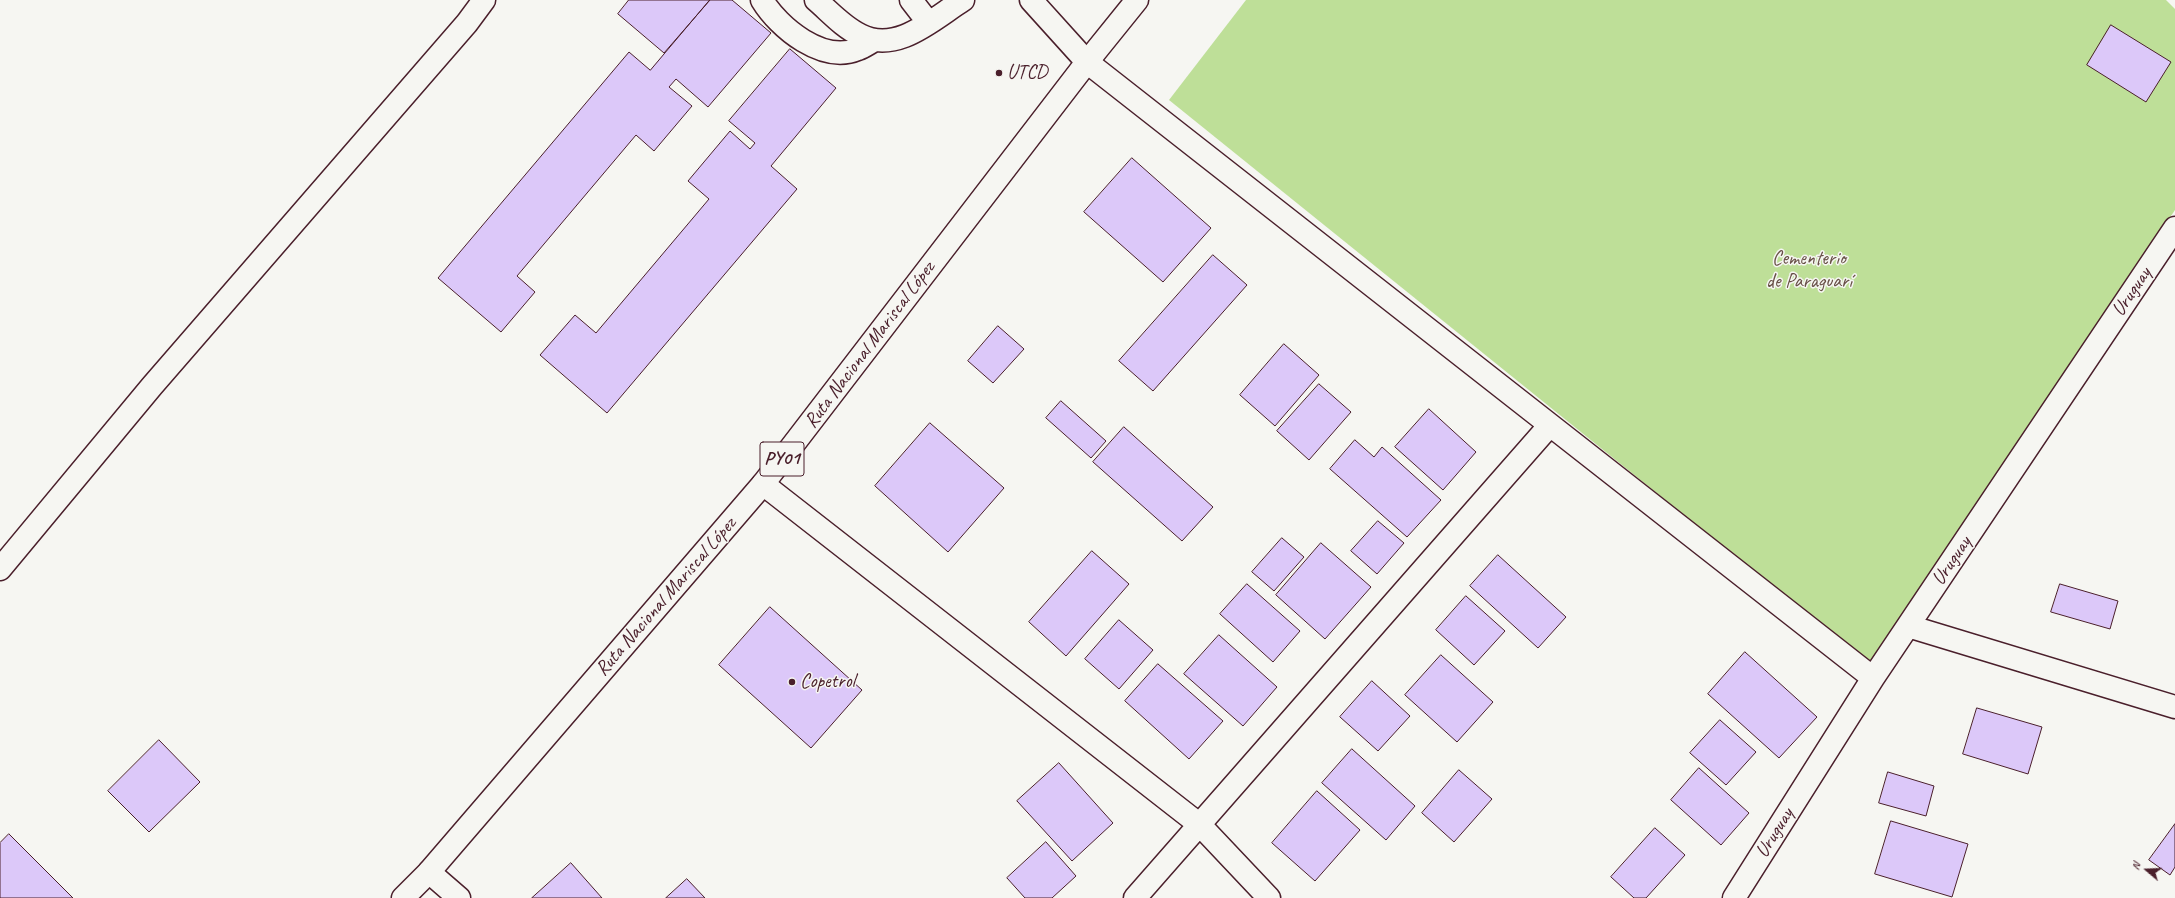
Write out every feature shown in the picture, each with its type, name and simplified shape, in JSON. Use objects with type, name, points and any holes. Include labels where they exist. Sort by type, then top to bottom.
[{"type":"main road","points":[[0,569],[157,380],[467,23],[484,0]]},
{"type":"main road","points":[[762,0],[776,20],[786,29],[796,37],[821,48],[842,52],[858,50],[875,40]]},
{"type":"main road","points":[[816,0],[848,28],[861,36],[875,40],[900,38],[963,0]]},
{"type":"main road","points":[[911,0],[928,22]]},
{"type":"main road","points":[[1031,0],[1087,62],[1873,678]]},
{"type":"main road","name":"Ruta Nacional Mariscal López","points":[[403,898],[429,872],[763,484],[1087,62],[1137,0]]},
{"type":"main road","name":"Uruguay","points":[[1734,898],[1873,678],[2175,228]]},
{"type":"main road","points":[[1135,898],[1550,425]]},
{"type":"main road","points":[[763,484],[1200,825],[1269,898]]},
{"type":"main road","points":[[1908,626],[2175,707]]},
{"type":"main road","points":[[429,872],[459,898]]},
{"type":"green space","name":"Cementerio de Paraguarí","points":[[1246,0],[2166,0],[2175,9],[2175,210],[1870,665],[1169,100]]},
{"type":"building","points":[[629,0],[710,0],[664,53],[618,14]]},
{"type":"building","points":[[710,0],[732,0],[771,33],[708,107],[676,79],[669,87],[692,106],[654,151],[636,135],[517,276],[535,292],[501,332],[438,278],[629,52],[650,70]]},
{"type":"building","points":[[2111,25],[2171,62],[2146,102],[2087,65]]},
{"type":"building","points":[[790,49],[836,88],[771,166],[797,189],[607,413],[540,355],[575,315],[596,333],[709,199],[688,181],[730,131],[750,149],[755,143],[729,121]]},
{"type":"building","points":[[1132,158],[1211,228],[1163,282],[1084,212]]},
{"type":"building","points":[[1213,255],[1247,285],[1153,391],[1119,361]]},
{"type":"building","points":[[998,326],[1024,349],[993,383],[968,361]]},
{"type":"building","points":[[1284,344],[1319,375],[1275,426],[1240,395]]},
{"type":"building","points":[[1319,384],[1351,412],[1309,460],[1277,431]]},
{"type":"building","points":[[1061,401],[1106,441],[1091,458],[1046,418]]},
{"type":"building","points":[[1429,409],[1476,452],[1443,490],[1395,447]]},
{"type":"building","points":[[930,423],[1004,488],[948,552],[875,486]]},
{"type":"building","points":[[1124,427],[1213,507],[1182,541],[1093,462]]},
{"type":"building","points":[[1355,440],[1374,457],[1382,447],[1441,500],[1407,537],[1330,469]]},
{"type":"building","points":[[1378,521],[1404,543],[1377,574],[1351,551]]},
{"type":"building","points":[[1282,538],[1304,557],[1274,591],[1252,572]]},
{"type":"building","points":[[1321,543],[1371,587],[1325,639],[1276,595]]},
{"type":"building","points":[[1092,551],[1129,584],[1066,656],[1029,622]]},
{"type":"building","points":[[1498,555],[1566,617],[1538,648],[1470,586]]},
{"type":"building","points":[[1247,584],[1300,631],[1273,662],[1220,614]]},
{"type":"building","points":[[2060,584],[2118,601],[2110,629],[2051,612]]},
{"type":"building","points":[[1466,596],[1505,631],[1474,665],[1436,630]]},
{"type":"building","points":[[770,607],[862,690],[811,748],[719,665]]},
{"type":"building","points":[[1119,620],[1153,650],[1119,689],[1085,659]]},
{"type":"building","points":[[1219,635],[1277,687],[1243,726],[1184,674]]},
{"type":"building","points":[[1745,652],[1817,717],[1779,758],[1708,694]]},
{"type":"building","points":[[1441,655],[1493,702],[1457,742],[1405,695]]},
{"type":"building","points":[[1158,664],[1223,721],[1189,759],[1125,701]]},
{"type":"building","points":[[1372,681],[1410,716],[1378,751],[1340,717]]},
{"type":"building","points":[[1977,708],[2042,727],[2028,774],[1963,754]]},
{"type":"building","points":[[1720,720],[1756,752],[1726,785],[1690,753]]},
{"type":"building","points":[[159,740],[200,782],[149,832],[108,791]]},
{"type":"building","points":[[1352,749],[1415,806],[1386,840],[1322,783]]},
{"type":"building","points":[[1059,763],[1113,823],[1072,861],[1017,801]]},
{"type":"building","points":[[1699,768],[1749,813],[1721,845],[1671,800]]},
{"type":"building","points":[[1459,770],[1492,799],[1454,842],[1422,813]]},
{"type":"building","points":[[1888,772],[1934,786],[1926,816],[1879,803]]},
{"type":"building","points":[[1317,791],[1360,830],[1315,881],[1272,843]]},
{"type":"building","points":[[1891,821],[1968,844],[1952,897],[1875,874]]},
{"type":"building","points":[[2175,824],[2175,867],[2170,875],[2149,860]]},
{"type":"building","points":[[1655,828],[1685,855],[1646,898],[1634,898],[1611,877]]},
{"type":"building","points":[[9,834],[73,898],[0,898],[0,843]]},
{"type":"building","points":[[1046,842],[1076,876],[1052,898],[1025,898],[1007,878]]},
{"type":"building","points":[[571,863],[602,898],[532,898]]},
{"type":"building","points":[[687,879],[705,898],[666,898]]},
{"type":"place","name":"UTCD","points":[[999,73]]},
{"type":"place","name":"Copetrol","points":[[792,682]]}]
